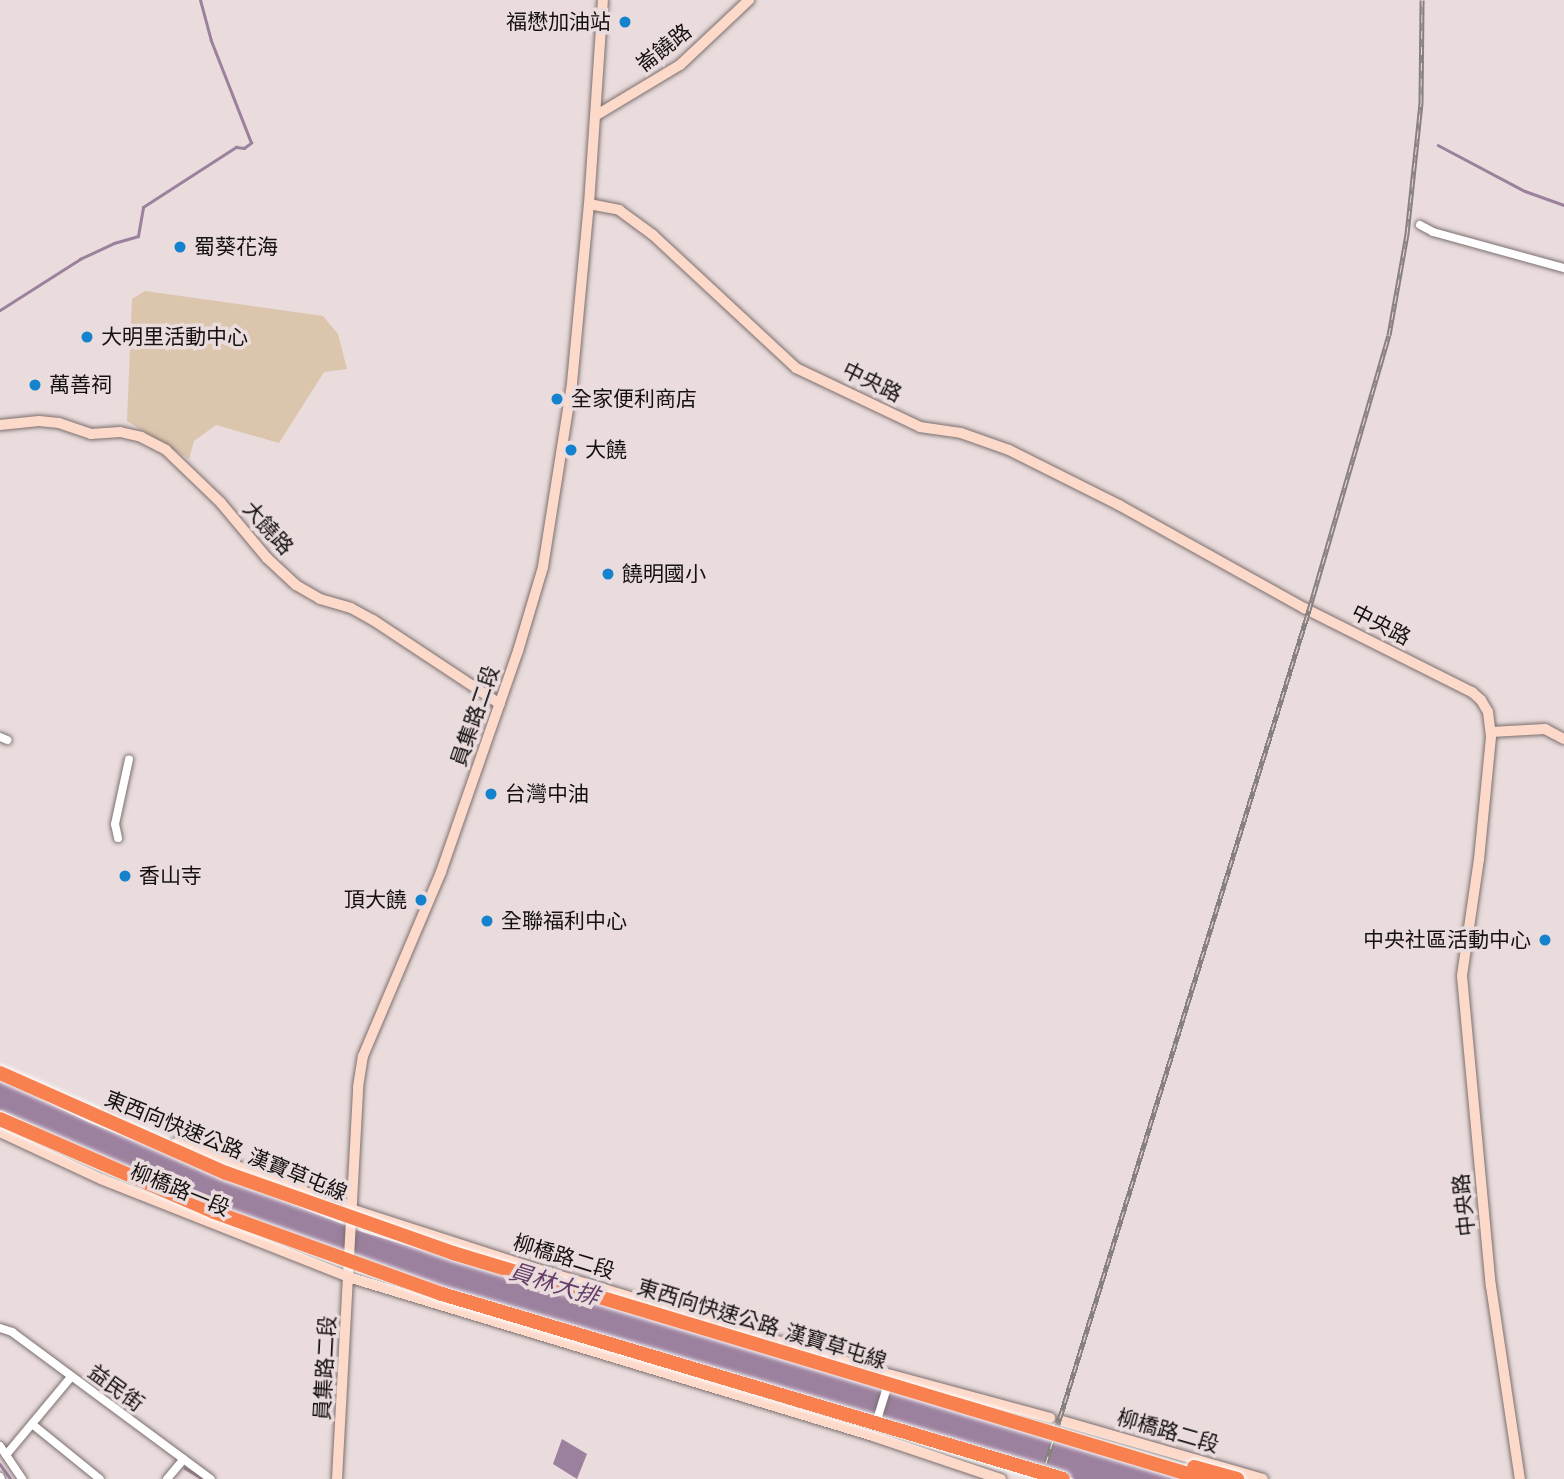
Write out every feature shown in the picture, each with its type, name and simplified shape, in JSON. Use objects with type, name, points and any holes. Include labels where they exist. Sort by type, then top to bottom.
[{"type":"highway","name":"東西向快速公路 漢寶草屯線","points":[[0,1073],[86,1113],[296,1200],[453,1253],[1205,1479]]},
{"type":"highway","points":[[0,1119],[214,1212],[442,1294],[1063,1479]]},
{"type":"highway","points":[[891,1383],[931,1389],[1237,1479]]},
{"type":"highway","points":[[913,1434],[944,1448],[1040,1479]]},
{"type":"main road","name":"員集路二段","points":[[337,1479],[344,1391],[358,1087],[363,1056],[426,910],[500,704],[544,566],[572,383],[589,204],[603,0]]},
{"type":"main road","name":"崙饒路","points":[[595,116],[680,65],[749,0]]},
{"type":"main road","name":"中央路","points":[[589,204],[619,210],[653,235],[796,368],[919,427],[961,433],[1009,450],[1119,505],[1304,608],[1472,692],[1488,712],[1491,732],[1479,859],[1462,976],[1491,1286],[1520,1479]]},
{"type":"main road","name":"大饒路","points":[[0,425],[39,421],[59,423],[92,434],[120,432],[141,437],[166,450],[221,503],[267,558],[296,585],[373,620],[500,704]]},
{"type":"main road","points":[[1491,732],[1545,729],[1564,739]]},
{"type":"main road","name":"柳橋路一段","points":[[0,1066],[162,1138],[351,1209]]},
{"type":"main road","name":"柳橋路一段","points":[[0,1132],[101,1179],[348,1277]]},
{"type":"main road","name":"柳橋路二段","points":[[351,1209],[891,1383],[1056,1419],[1263,1479]]},
{"type":"main road","points":[[348,1277],[873,1436],[1001,1479]]},
{"type":"street","points":[[1420,225],[1433,232],[1564,268]]},
{"type":"street","points":[[118,838],[116,824],[129,758]]},
{"type":"street","name":"益民街","points":[[0,1328],[12,1332],[211,1479]]},
{"type":"street","points":[[6,1455],[71,1377]]},
{"type":"street","points":[[873,1436],[891,1383]]},
{"type":"street","points":[[32,1424],[100,1479]]},
{"type":"street","points":[[0,1446],[22,1479]]},
{"type":"street","points":[[167,1479],[184,1459]]},
{"type":"shaded area","points":[[145,291],[323,316],[338,334],[347,369],[324,372],[279,443],[216,425],[194,441],[189,459],[127,421],[132,299]]},
{"type":"shaded area","points":[[0,1079],[88,1122],[362,1232],[1187,1479],[1075,1479],[375,1268],[133,1172],[0,1110]]},
{"type":"shaded area","points":[[562,1439],[587,1454],[577,1479],[553,1464]]},
{"type":"waterway","points":[[0,310],[80,259],[114,243],[138,236],[143,207],[236,147],[244,148],[251,143],[211,41],[200,0]]},
{"type":"waterway","points":[[1438,145],[1525,191],[1564,205]]},
{"type":"waterway","points":[[0,1464],[11,1479]]},
{"type":"waterway","points":[[185,1468],[203,1479]]},
{"type":"railway","points":[[1041,1479],[1309,610],[1389,335],[1407,234],[1421,102],[1422,0]]},
{"type":"place","name":"福懋加油站","points":[[625,22]]},
{"type":"place","name":"蜀葵花海","points":[[180,247]]},
{"type":"place","name":"大明里活動中心","points":[[87,337]]},
{"type":"place","name":"萬善祠","points":[[35,385]]},
{"type":"place","name":"全家便利商店","points":[[557,399]]},
{"type":"place","name":"大饒","points":[[571,450]]},
{"type":"place","name":"饒明國小","points":[[608,574]]},
{"type":"place","name":"台灣中油","points":[[491,794]]},
{"type":"place","name":"香山寺","points":[[125,876]]},
{"type":"place","name":"頂大饒","points":[[421,900]]},
{"type":"place","name":"全聯福利中心","points":[[487,921]]},
{"type":"place","name":"中央社區活動中心","points":[[1545,940]]},
{"type":"water label","name":"員林大排","points":[[554,1285]]}]
